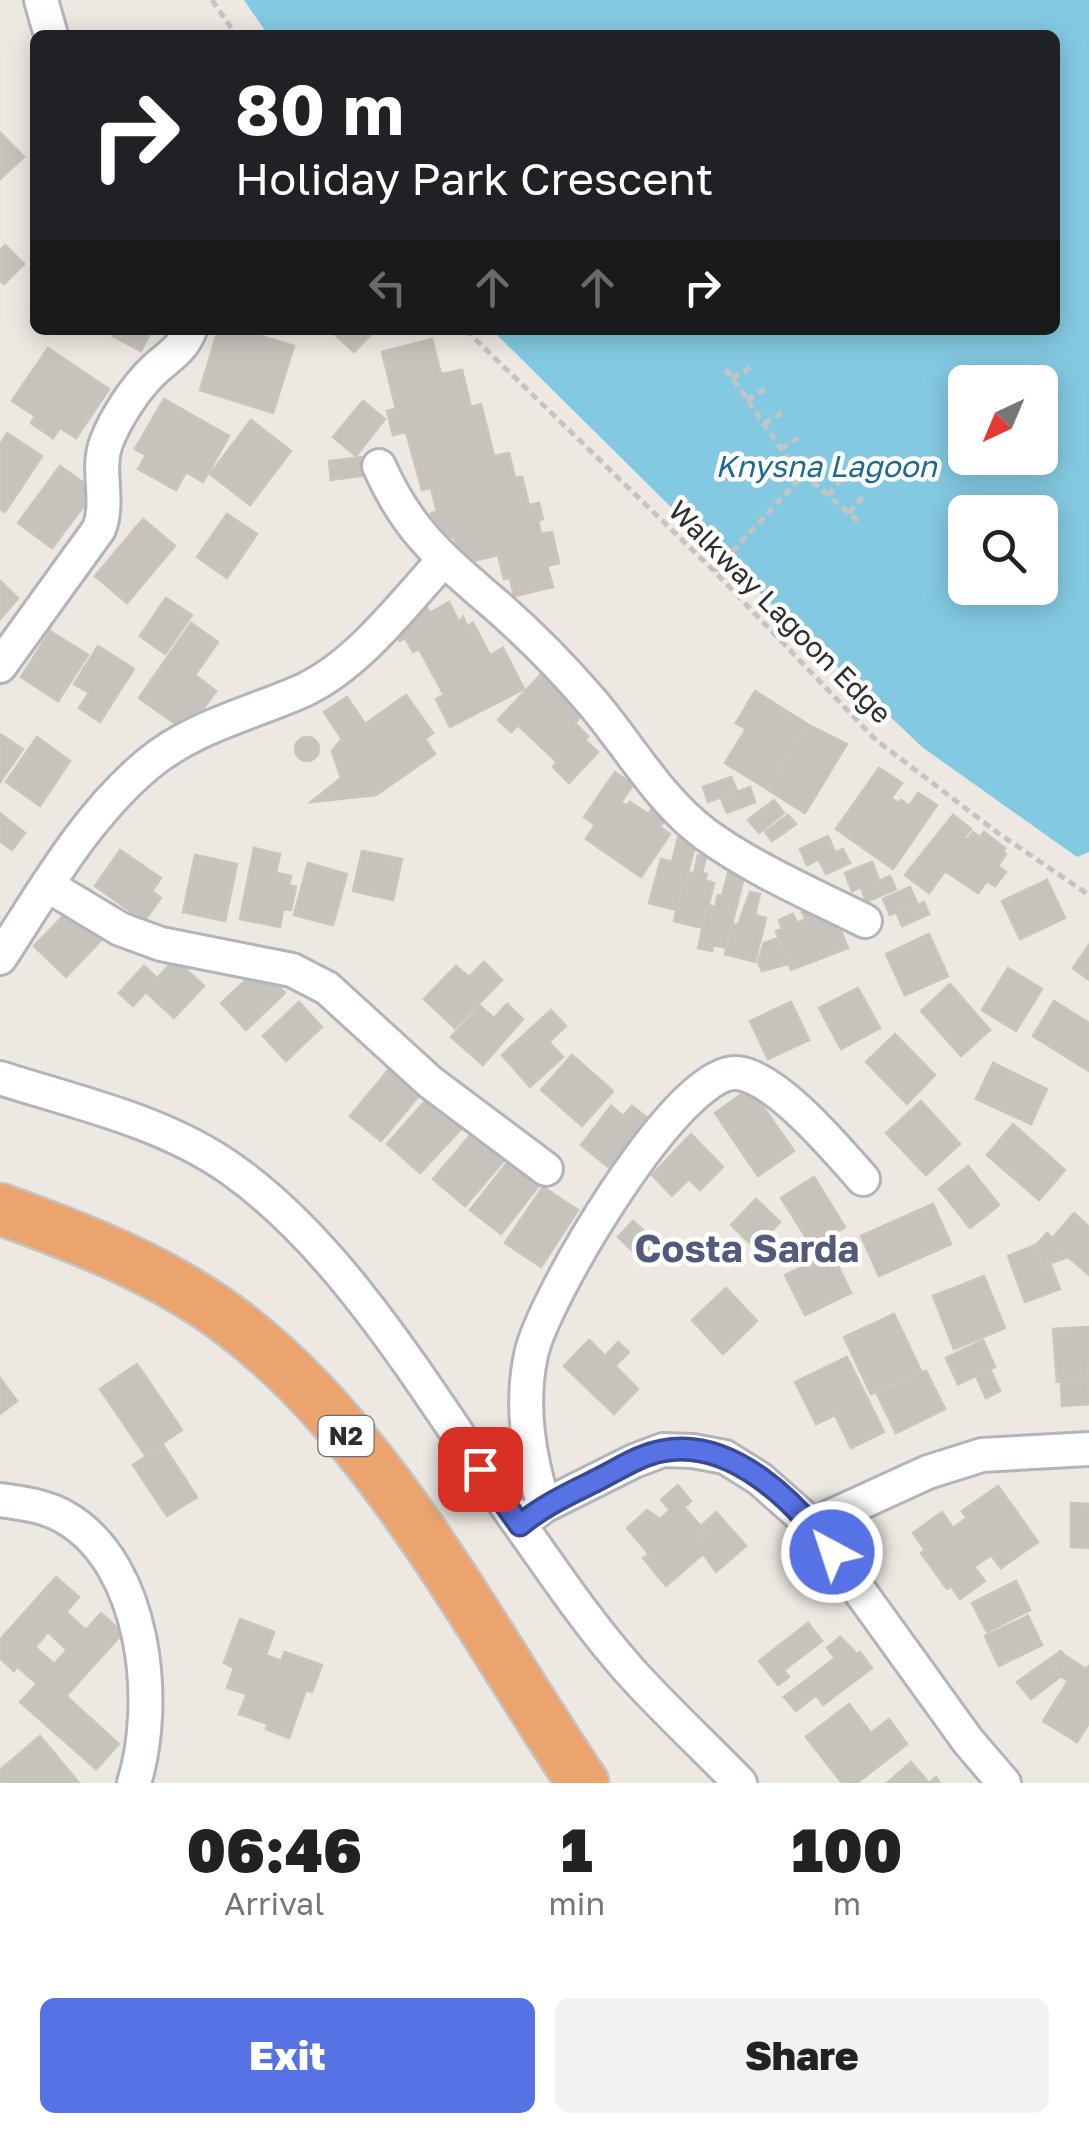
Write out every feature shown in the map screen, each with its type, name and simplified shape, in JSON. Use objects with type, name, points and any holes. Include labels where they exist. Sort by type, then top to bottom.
[{"type":"highway","name":"N2","points":[[0,1209],[95,1243],[175,1285],[236,1325],[279,1362],[334,1421],[406,1511],[582,1783]]},
{"type":"street","points":[[41,0],[50,30]]},
{"type":"street","points":[[0,666],[100,528],[106,442],[143,383],[180,350],[188,335]]},
{"type":"street","points":[[379,466],[394,500],[443,561],[540,647],[590,700],[676,806],[703,832],[756,866],[865,921]]},
{"type":"street","points":[[0,958],[108,801],[149,763],[218,723],[306,689],[345,663],[443,561]]},
{"type":"street","points":[[47,885],[120,930],[162,944],[292,970],[327,988],[430,1082],[546,1168]]},
{"type":"street","points":[[532,1516],[534,1474],[526,1392],[540,1322],[605,1206],[702,1085],[730,1072],[741,1072],[766,1085],[810,1120],[863,1179]]},
{"type":"street","points":[[0,1078],[190,1143],[232,1170],[276,1206],[382,1327],[532,1516],[628,1670],[740,1783]]},
{"type":"street","points":[[812,1525],[928,1472],[982,1455],[1089,1449]]},
{"type":"street","points":[[532,1516],[634,1461],[663,1450],[725,1457],[760,1479],[812,1525],[968,1741],[1004,1783]]},
{"type":"street","points":[[0,1500],[29,1504],[66,1517],[92,1540],[125,1586],[146,1690],[144,1751],[134,1783]]},
{"type":"path","points":[[212,0],[233,30]]},
{"type":"path","name":"Walkway Lagoon Edge","points":[[471,335],[714,570],[876,740],[998,833],[1089,894]]},
{"type":"path","points":[[732,378],[753,366]]},
{"type":"path","points":[[726,368],[780,449],[858,521]]},
{"type":"path","points":[[747,400],[767,388]]},
{"type":"path","points":[[764,424],[783,412]]},
{"type":"path","points":[[780,449],[798,438]]},
{"type":"path","points":[[714,570],[818,459]]},
{"type":"path","points":[[828,495],[842,479]]},
{"type":"path","points":[[849,513],[863,498]]},
{"type":"water","name":"Knysna Lagoon","points":[[244,0],[1089,0],[1089,852],[1077,857],[922,747],[497,335],[1060,335],[1060,30],[265,30]]},
{"type":"building","points":[[0,132],[24,157],[0,179]]},
{"type":"building","points":[[5,245],[24,264],[4,284],[0,280],[0,250]]},
{"type":"building","points":[[114,335],[149,335],[141,351]]},
{"type":"building","points":[[216,335],[259,335],[294,346],[273,413],[200,390]]},
{"type":"building","points":[[335,335],[370,335],[354,352]]},
{"type":"building","points":[[432,339],[441,374],[462,370],[471,407],[481,404],[494,456],[509,453],[515,478],[522,477],[529,505],[539,503],[541,534],[552,532],[559,563],[547,566],[553,587],[514,596],[510,578],[504,579],[498,555],[461,564],[454,537],[438,541],[431,513],[437,512],[431,488],[422,490],[406,432],[393,435],[387,411],[396,409],[382,352]]},
{"type":"building","points":[[48,348],[109,389],[76,438],[60,428],[53,438],[31,423],[35,416],[12,401]]},
{"type":"building","points":[[164,399],[229,436],[203,482],[186,472],[176,490],[138,469],[146,455],[135,449]]},
{"type":"building","points":[[363,401],[385,419],[356,456],[333,437]]},
{"type":"building","points":[[251,420],[291,451],[250,505],[210,474]]},
{"type":"building","points":[[7,433],[42,456],[5,512],[0,509],[0,445]]},
{"type":"building","points":[[364,457],[367,475],[331,480],[329,461]]},
{"type":"building","points":[[60,466],[95,491],[52,548],[18,523]]},
{"type":"building","points":[[227,514],[257,534],[227,578],[197,557]]},
{"type":"building","points":[[143,519],[175,546],[127,603],[95,576]]},
{"type":"building","points":[[0,581],[18,598],[0,619]]},
{"type":"building","points":[[166,598],[192,615],[165,654],[140,636]]},
{"type":"building","points":[[449,602],[459,622],[463,617],[467,626],[473,623],[490,655],[503,648],[524,689],[450,727],[436,699],[444,695],[419,649],[413,652],[405,638],[400,641],[391,623],[425,605],[430,613]]},
{"type":"building","points":[[191,623],[218,642],[195,675],[216,691],[187,732],[139,698]]},
{"type":"building","points":[[50,631],[88,655],[58,701],[21,677]]},
{"type":"building","points":[[98,646],[134,669],[100,722],[79,708],[89,693],[74,684]]},
{"type":"building","points":[[543,672],[570,697],[567,701],[582,715],[575,723],[598,752],[569,783],[553,767],[557,762],[518,725],[511,732],[498,720]]},
{"type":"building","points":[[755,691],[807,724],[767,789],[725,763],[746,729],[736,723]]},
{"type":"building","points":[[406,695],[433,733],[425,739],[435,754],[376,795],[311,802],[341,778],[332,751],[342,739],[324,712],[347,697],[365,724]]},
{"type":"building","points":[[807,724],[847,744],[805,813],[767,789]]},
{"type":"building","points":[[0,734],[23,749],[0,782]]},
{"type":"building","points":[[37,737],[70,761],[40,806],[6,782]]},
{"type":"building","points":[[307,737],[316,740],[316,758],[307,761],[298,758],[295,749],[298,740]]},
{"type":"building","points":[[879,768],[902,783],[891,798],[898,803],[901,800],[909,806],[918,793],[937,805],[893,869],[836,829]]},
{"type":"building","points":[[615,772],[633,785],[621,802],[627,806],[630,802],[648,814],[651,810],[665,820],[660,827],[670,834],[641,877],[586,839],[595,825],[584,817]]},
{"type":"building","points":[[731,777],[737,791],[708,802],[703,787]]},
{"type":"building","points":[[750,787],[755,802],[727,813],[721,799]]},
{"type":"building","points":[[774,800],[784,813],[759,833],[748,820]]},
{"type":"building","points":[[1,814],[25,833],[12,850],[0,841]]},
{"type":"building","points":[[788,815],[796,824],[772,841],[765,832]]},
{"type":"building","points":[[953,815],[971,829],[964,838],[967,840],[973,832],[980,837],[984,832],[1005,848],[1006,854],[998,866],[1006,872],[995,886],[987,881],[978,893],[945,871],[929,893],[905,875]]},
{"type":"building","points":[[828,836],[835,852],[807,865],[800,849]]},
{"type":"building","points":[[678,838],[696,843],[677,910],[649,903],[661,859],[672,862]]},
{"type":"building","points":[[254,848],[280,854],[276,873],[291,876],[289,885],[296,887],[291,910],[283,909],[280,927],[240,919]]},
{"type":"building","points":[[843,849],[850,863],[826,874],[819,860]]},
{"type":"building","points":[[120,850],[161,878],[152,891],[161,898],[144,921],[95,886]]},
{"type":"building","points":[[362,851],[402,859],[393,900],[353,891]]},
{"type":"building","points":[[195,855],[237,864],[225,921],[183,912]]},
{"type":"building","points":[[698,855],[706,857],[702,873],[707,874],[705,880],[714,883],[703,928],[674,921],[682,888],[689,872],[694,874]]},
{"type":"building","points":[[872,862],[879,880],[852,891],[845,873]]},
{"type":"building","points":[[308,863],[347,874],[333,925],[294,915]]},
{"type":"building","points":[[728,873],[744,877],[726,948],[698,948],[708,905],[715,907],[718,895],[722,896]]},
{"type":"building","points":[[890,876],[896,889],[866,902],[861,888]]},
{"type":"building","points":[[1047,880],[1065,918],[1020,939],[1002,901]]},
{"type":"building","points":[[910,887],[917,903],[890,915],[883,899]]},
{"type":"building","points":[[750,892],[760,894],[755,915],[766,918],[755,962],[725,954],[732,924],[738,925]]},
{"type":"building","points":[[924,902],[929,914],[902,926],[897,914]]},
{"type":"building","points":[[819,905],[831,907],[848,948],[791,970],[776,931],[782,929],[779,920],[793,914],[797,923],[806,919],[802,912]]},
{"type":"building","points":[[72,907],[104,937],[66,977],[34,946]]},
{"type":"building","points":[[929,934],[948,976],[905,995],[886,954]]},
{"type":"building","points":[[778,938],[789,964],[762,971],[758,962],[764,943]]},
{"type":"building","points":[[1089,945],[1089,980],[1073,968]]},
{"type":"building","points":[[175,959],[204,986],[174,1018],[146,992],[133,1006],[119,993],[144,966],[157,978]]},
{"type":"building","points":[[484,962],[502,980],[455,1028],[424,999],[456,966],[469,977]]},
{"type":"building","points":[[260,967],[285,993],[246,1030],[221,1003]]},
{"type":"building","points":[[1008,968],[1042,989],[1016,1031],[982,1010]]},
{"type":"building","points":[[950,984],[990,1030],[961,1056],[921,1011]]},
{"type":"building","points":[[858,988],[880,1028],[841,1049],[819,1008]]},
{"type":"building","points":[[1054,1001],[1089,1023],[1089,1071],[1033,1036]]},
{"type":"building","points":[[299,1002],[322,1027],[286,1061],[263,1036]]},
{"type":"building","points":[[791,1002],[809,1040],[768,1059],[750,1021]]},
{"type":"building","points":[[507,1004],[523,1019],[483,1065],[451,1037],[480,1006],[494,1018]]},
{"type":"building","points":[[551,1010],[566,1026],[549,1042],[563,1057],[530,1087],[502,1055]]},
{"type":"building","points":[[895,1034],[935,1075],[907,1104],[866,1062]]},
{"type":"building","points":[[572,1055],[613,1091],[582,1126],[541,1090]]},
{"type":"building","points":[[993,1063],[1047,1089],[1031,1124],[976,1099]]},
{"type":"building","points":[[391,1067],[422,1092],[381,1141],[350,1116]]},
{"type":"building","points":[[750,1088],[794,1151],[758,1176],[715,1113]]},
{"type":"building","points":[[428,1098],[462,1128],[420,1173],[387,1144]]},
{"type":"building","points":[[921,1101],[960,1144],[926,1175],[886,1133]]},
{"type":"building","points":[[611,1106],[623,1116],[632,1106],[650,1120],[612,1170],[581,1145]]},
{"type":"building","points":[[1013,1124],[1065,1170],[1039,1200],[987,1155]]},
{"type":"building","points":[[474,1131],[506,1158],[465,1206],[433,1179]]},
{"type":"building","points":[[691,1134],[723,1167],[700,1190],[689,1179],[672,1196],[652,1175]]},
{"type":"building","points":[[510,1159],[541,1183],[501,1234],[470,1210]]},
{"type":"building","points":[[968,1166],[999,1205],[970,1228],[939,1189]]},
{"type":"building","points":[[814,1177],[845,1227],[812,1247],[781,1198]]},
{"type":"building","points":[[543,1187],[578,1210],[541,1267],[505,1243]]},
{"type":"building","points":[[756,1199],[780,1222],[755,1248],[731,1225]]},
{"type":"building","points":[[933,1204],[951,1244],[879,1276],[861,1236]]},
{"type":"building","points":[[1074,1213],[1089,1227],[1089,1275],[1050,1241]]},
{"type":"building","points":[[633,1221],[658,1244],[642,1260],[618,1237]]},
{"type":"building","points":[[1047,1233],[1053,1238],[1050,1241],[1068,1257],[1043,1266],[1036,1245]]},
{"type":"building","points":[[1036,1245],[1043,1266],[1050,1263],[1060,1289],[1025,1302],[1008,1256]]},
{"type":"building","points":[[832,1253],[851,1293],[805,1315],[785,1275]]},
{"type":"building","points":[[984,1276],[1005,1328],[954,1349],[933,1296]]},
{"type":"building","points":[[726,1288],[757,1321],[723,1354],[692,1320]]},
{"type":"building","points":[[894,1314],[921,1371],[871,1394],[844,1337]]},
{"type":"building","points":[[1089,1327],[1088,1380],[1057,1382],[1053,1329]]},
{"type":"building","points":[[589,1340],[605,1356],[618,1342],[629,1352],[615,1366],[638,1389],[614,1414],[564,1366]]},
{"type":"building","points":[[983,1340],[995,1367],[958,1384],[946,1358]]},
{"type":"building","points":[[847,1357],[884,1432],[851,1448],[835,1415],[816,1424],[795,1382]]},
{"type":"building","points":[[137,1364],[182,1430],[145,1455],[100,1389]]},
{"type":"building","points":[[926,1371],[945,1409],[896,1433],[877,1394]]},
{"type":"building","points":[[991,1371],[1000,1391],[986,1398],[977,1378]]},
{"type":"building","points":[[0,1378],[17,1401],[0,1414]]},
{"type":"building","points":[[1088,1380],[1089,1404],[1062,1406],[1061,1382]]},
{"type":"building","points":[[163,1445],[197,1497],[167,1516],[133,1465]]},
{"type":"building","points":[[678,1485],[691,1501],[684,1507],[705,1531],[694,1541],[704,1553],[666,1586],[643,1558],[649,1554],[627,1528],[647,1510],[660,1519],[670,1510],[661,1500]]},
{"type":"building","points":[[998,1486],[1038,1542],[1001,1568],[991,1555],[974,1567],[985,1581],[960,1599],[951,1586],[947,1589],[921,1553],[925,1550],[913,1533],[942,1512],[953,1528],[967,1518],[962,1511]]},
{"type":"building","points":[[1071,1503],[1089,1504],[1089,1548],[1071,1547]]},
{"type":"building","points":[[716,1512],[746,1546],[716,1572],[694,1541],[705,1531],[701,1526]]},
{"type":"building","points":[[56,1577],[79,1597],[66,1612],[86,1630],[101,1613],[123,1633],[66,1696],[119,1744],[96,1769],[20,1702],[37,1684],[17,1666],[14,1671],[0,1658],[0,1640]],"holes":[[[48,1632],[67,1650],[54,1664],[35,1647]]]},
{"type":"building","points":[[1016,1581],[1030,1610],[987,1632],[972,1603]]},
{"type":"building","points":[[1028,1616],[1042,1645],[999,1666],[985,1636]]},
{"type":"building","points":[[240,1619],[274,1632],[266,1655],[281,1661],[285,1652],[322,1665],[312,1692],[306,1690],[289,1738],[266,1729],[268,1724],[239,1714],[247,1694],[227,1688],[234,1668],[224,1663]]},
{"type":"building","points":[[808,1623],[822,1641],[784,1670],[789,1677],[778,1685],[759,1661]]},
{"type":"building","points":[[840,1637],[857,1654],[860,1652],[872,1668],[823,1705],[816,1695],[796,1711],[784,1697],[835,1658],[827,1648]]},
{"type":"building","points":[[1061,1651],[1064,1655],[1053,1671],[1061,1676],[1031,1699],[1017,1682]]},
{"type":"building","points":[[1064,1655],[1086,1669],[1089,1666],[1089,1723],[1077,1742],[1043,1721],[1068,1681],[1053,1671]]},
{"type":"building","points":[[849,1704],[871,1733],[889,1719],[907,1744],[857,1783],[842,1783],[806,1737]]},
{"type":"building","points":[[40,1736],[79,1783],[0,1783],[0,1770]]},
{"type":"building","points":[[911,1762],[929,1783],[887,1783]]},
{"type":"district","name":"Costa Sarda","points":[[747,1249]]},
{"type":"route","points":[[480,1469],[520,1525],[544,1506],[663,1450],[725,1457],[760,1479],[812,1525],[832,1552]]}]
